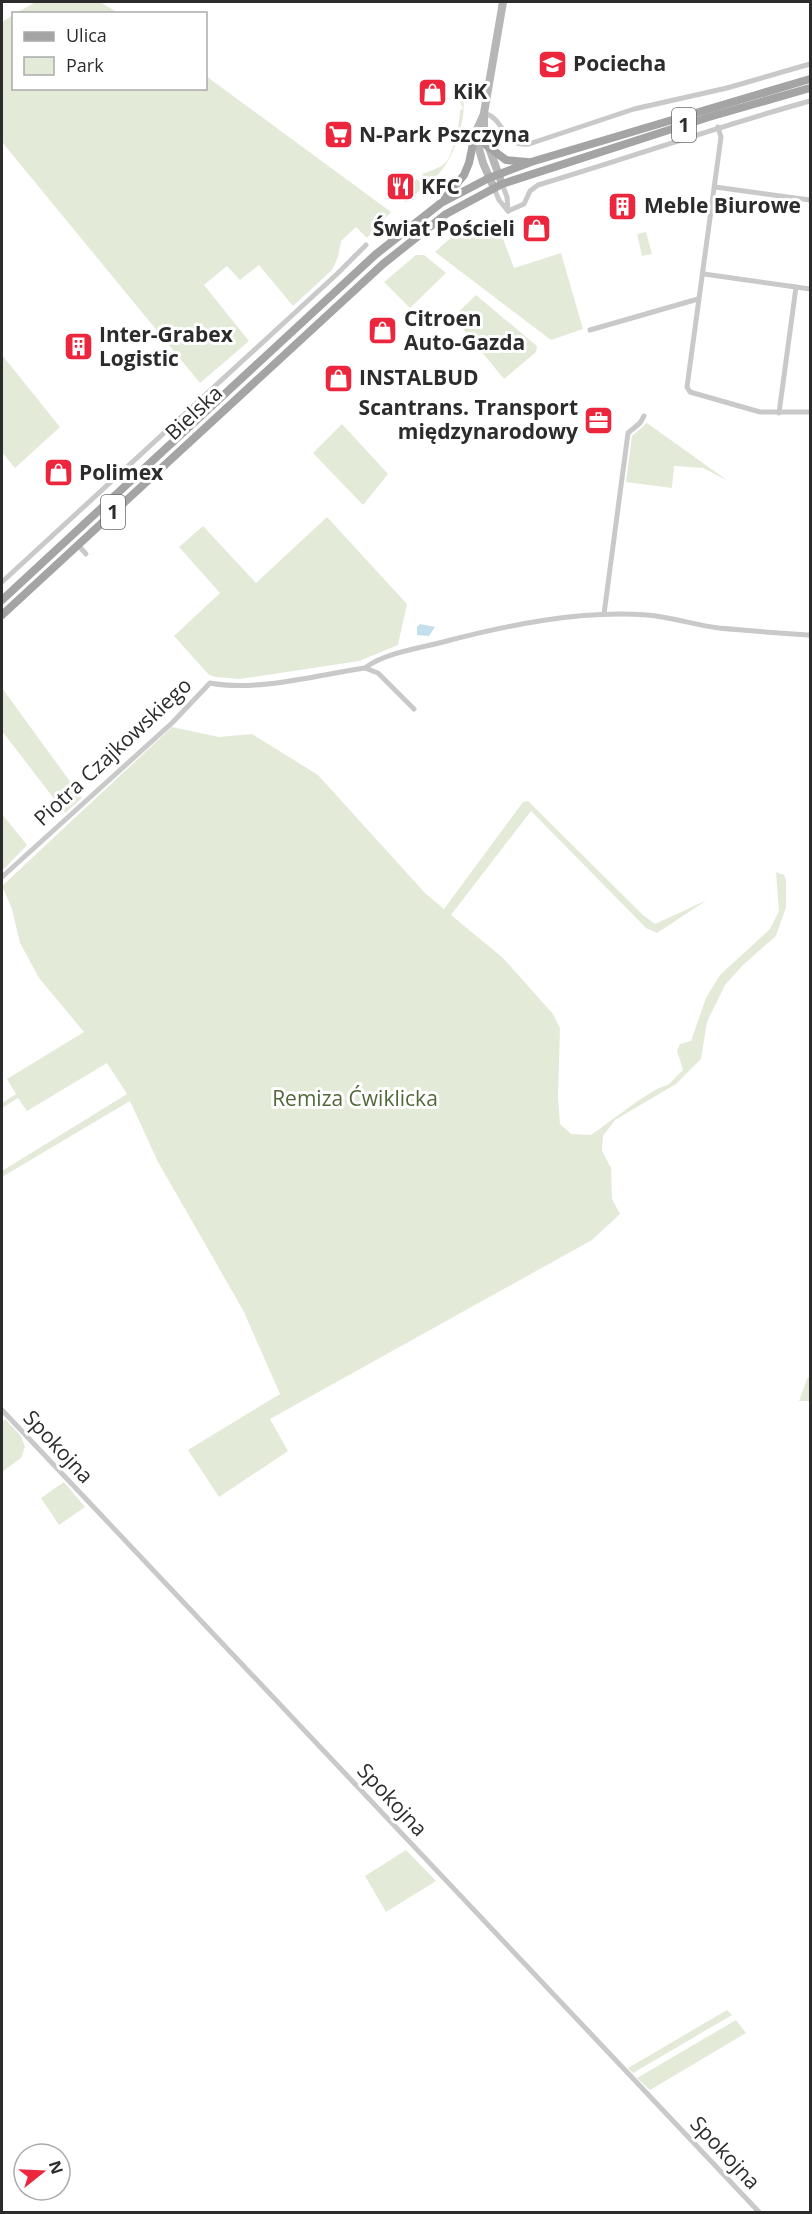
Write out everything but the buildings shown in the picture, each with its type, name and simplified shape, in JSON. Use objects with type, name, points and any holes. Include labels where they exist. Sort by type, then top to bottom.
[{"type":"main road","points":[[493,176],[484,134],[484,113],[503,2]]},
{"type":"main road","name":"1","points":[[493,176],[531,162],[810,79]]},
{"type":"main road","name":"1","points":[[498,186],[709,117],[810,88]]},
{"type":"main road","points":[[441,203],[464,176],[469,163],[471,144],[484,113]]},
{"type":"main road","points":[[475,134],[498,186]]},
{"type":"main road","points":[[486,145],[506,160],[531,162]]},
{"type":"main road","name":"Bielska","points":[[2,600],[375,255],[441,203],[493,176]]},
{"type":"main road","name":"Bielska","points":[[2,615],[406,244],[446,214],[498,186]]},
{"type":"main road","points":[[2,589],[17,585]]},
{"type":"street","points":[[484,113],[494,117],[511,140],[529,144],[634,109],[727,88],[810,64]]},
{"type":"street","points":[[783,72],[787,86]]},
{"type":"street","points":[[498,186],[499,200],[508,211],[524,204],[530,191],[538,185],[618,162],[718,127],[810,101]]},
{"type":"street","points":[[718,127],[721,136],[715,187],[687,387],[690,392],[742,408],[779,413],[810,412]]},
{"type":"street","points":[[715,187],[810,200]]},
{"type":"street","points":[[2,582],[338,274],[366,245]]},
{"type":"street","points":[[704,274],[810,289]]},
{"type":"street","points":[[779,413],[796,287]]},
{"type":"street","points":[[590,330],[690,299],[698,299]]},
{"type":"street","points":[[604,614],[628,433],[640,423],[644,416]]},
{"type":"street","points":[[78,545],[86,554]]},
{"type":"street","name":"Piotra Czajkowskiego","points":[[2,877],[172,723],[210,682],[223,685],[272,683],[364,668],[402,652],[472,634],[550,620],[604,614],[646,615],[678,619],[716,628],[810,635]]},
{"type":"street","points":[[364,668],[378,673],[414,709]]},
{"type":"street","name":"Spokojna","points":[[2,1410],[759,2212]]},
{"type":"green space","points":[[36,2],[100,2],[116,12],[18,12]]},
{"type":"green space","points":[[12,16],[12,90],[207,90],[207,77],[391,212],[367,238],[356,227],[341,241],[338,257],[332,270],[293,306],[259,265],[240,280],[227,266],[204,285],[249,341],[200,383],[2,142],[2,22]]},
{"type":"green space","points":[[462,96],[464,105],[463,117],[456,144],[450,158],[442,169],[434,178],[426,181],[422,174],[442,166],[450,155],[460,110],[463,109],[459,98],[454,98]]},
{"type":"green space","points":[[417,179],[422,184],[422,188],[405,202],[400,196],[405,188]]},
{"type":"green space","points":[[496,220],[514,268],[561,253],[583,329],[551,340],[435,252],[462,230]]},
{"type":"green space","points":[[646,232],[652,254],[642,256],[637,234]]},
{"type":"green space","points":[[416,255],[424,255],[446,273],[410,308],[384,282]]},
{"type":"green space","points":[[476,295],[537,346],[536,352],[504,379],[453,317]]},
{"type":"green space","points":[[2,355],[60,427],[15,468],[2,452]]},
{"type":"green space","points":[[647,423],[728,481],[703,468],[674,466],[672,488],[626,482],[632,436]]},
{"type":"green space","points":[[342,424],[388,474],[363,505],[313,453]]},
{"type":"green space","points":[[327,517],[407,604],[398,645],[359,661],[240,679],[209,675],[174,636],[220,593],[179,547],[203,526],[256,583]]},
{"type":"green space","points":[[2,688],[82,798],[65,813],[2,731]]},
{"type":"green space","name":"Remiza Ćwiklicka","points":[[172,727],[219,737],[252,734],[318,775],[425,893],[444,909],[523,802],[528,801],[643,915],[655,924],[707,900],[657,933],[646,928],[531,811],[451,915],[503,958],[553,1014],[560,1028],[558,1097],[560,1124],[571,1134],[591,1135],[639,1100],[669,1084],[683,1070],[677,1051],[680,1044],[691,1041],[706,998],[720,975],[770,929],[779,911],[776,872],[784,875],[786,880],[786,907],[776,936],[743,965],[725,985],[707,1022],[701,1059],[676,1084],[615,1120],[603,1136],[602,1151],[611,1168],[612,1199],[620,1214],[592,1240],[270,1419],[288,1451],[219,1497],[188,1450],[280,1394],[243,1310],[158,1162],[130,1101],[2,1177],[2,1171],[127,1094],[107,1063],[27,1111],[18,1098],[2,1108],[2,1103],[16,1094],[7,1079],[84,1032],[39,978],[20,943],[12,909],[2,886]]},
{"type":"green space","points":[[2,814],[27,845],[2,871]]},
{"type":"green space","points":[[810,1375],[810,1401],[799,1401],[807,1379]]},
{"type":"green space","points":[[5,1419],[21,1436],[25,1447],[21,1458],[2,1472],[2,1422]]},
{"type":"green space","points":[[64,1482],[85,1507],[59,1525],[41,1498]]},
{"type":"green space","points":[[406,1850],[436,1881],[386,1912],[365,1876]]},
{"type":"green space","points":[[727,2010],[732,2015],[633,2073],[628,2068]]},
{"type":"green space","points":[[736,2020],[746,2033],[650,2090],[637,2078]]},
{"type":"water","points":[[420,624],[435,627],[429,636],[417,635],[417,627]]},
{"type":"place","name":"Pociecha","points":[[552,64]]},
{"type":"place","name":"KiK","points":[[432,92]]},
{"type":"place","name":"N-Park Pszczyna","points":[[338,135]]},
{"type":"place","name":"KFC","points":[[400,187]]},
{"type":"place","name":"Meble Biurowe","points":[[623,206]]},
{"type":"place","name":"Świat Pościeli","points":[[536,229]]},
{"type":"place","name":"Citroen Auto-Gazda","points":[[383,331]]},
{"type":"place","name":"Inter-Grabex Logistic","points":[[78,347]]},
{"type":"place","name":"INSTALBUD","points":[[338,378]]},
{"type":"place","name":"Scantrans. Transport międzynarodowy","points":[[599,420]]},
{"type":"place","name":"Polimex","points":[[58,473]]}]
